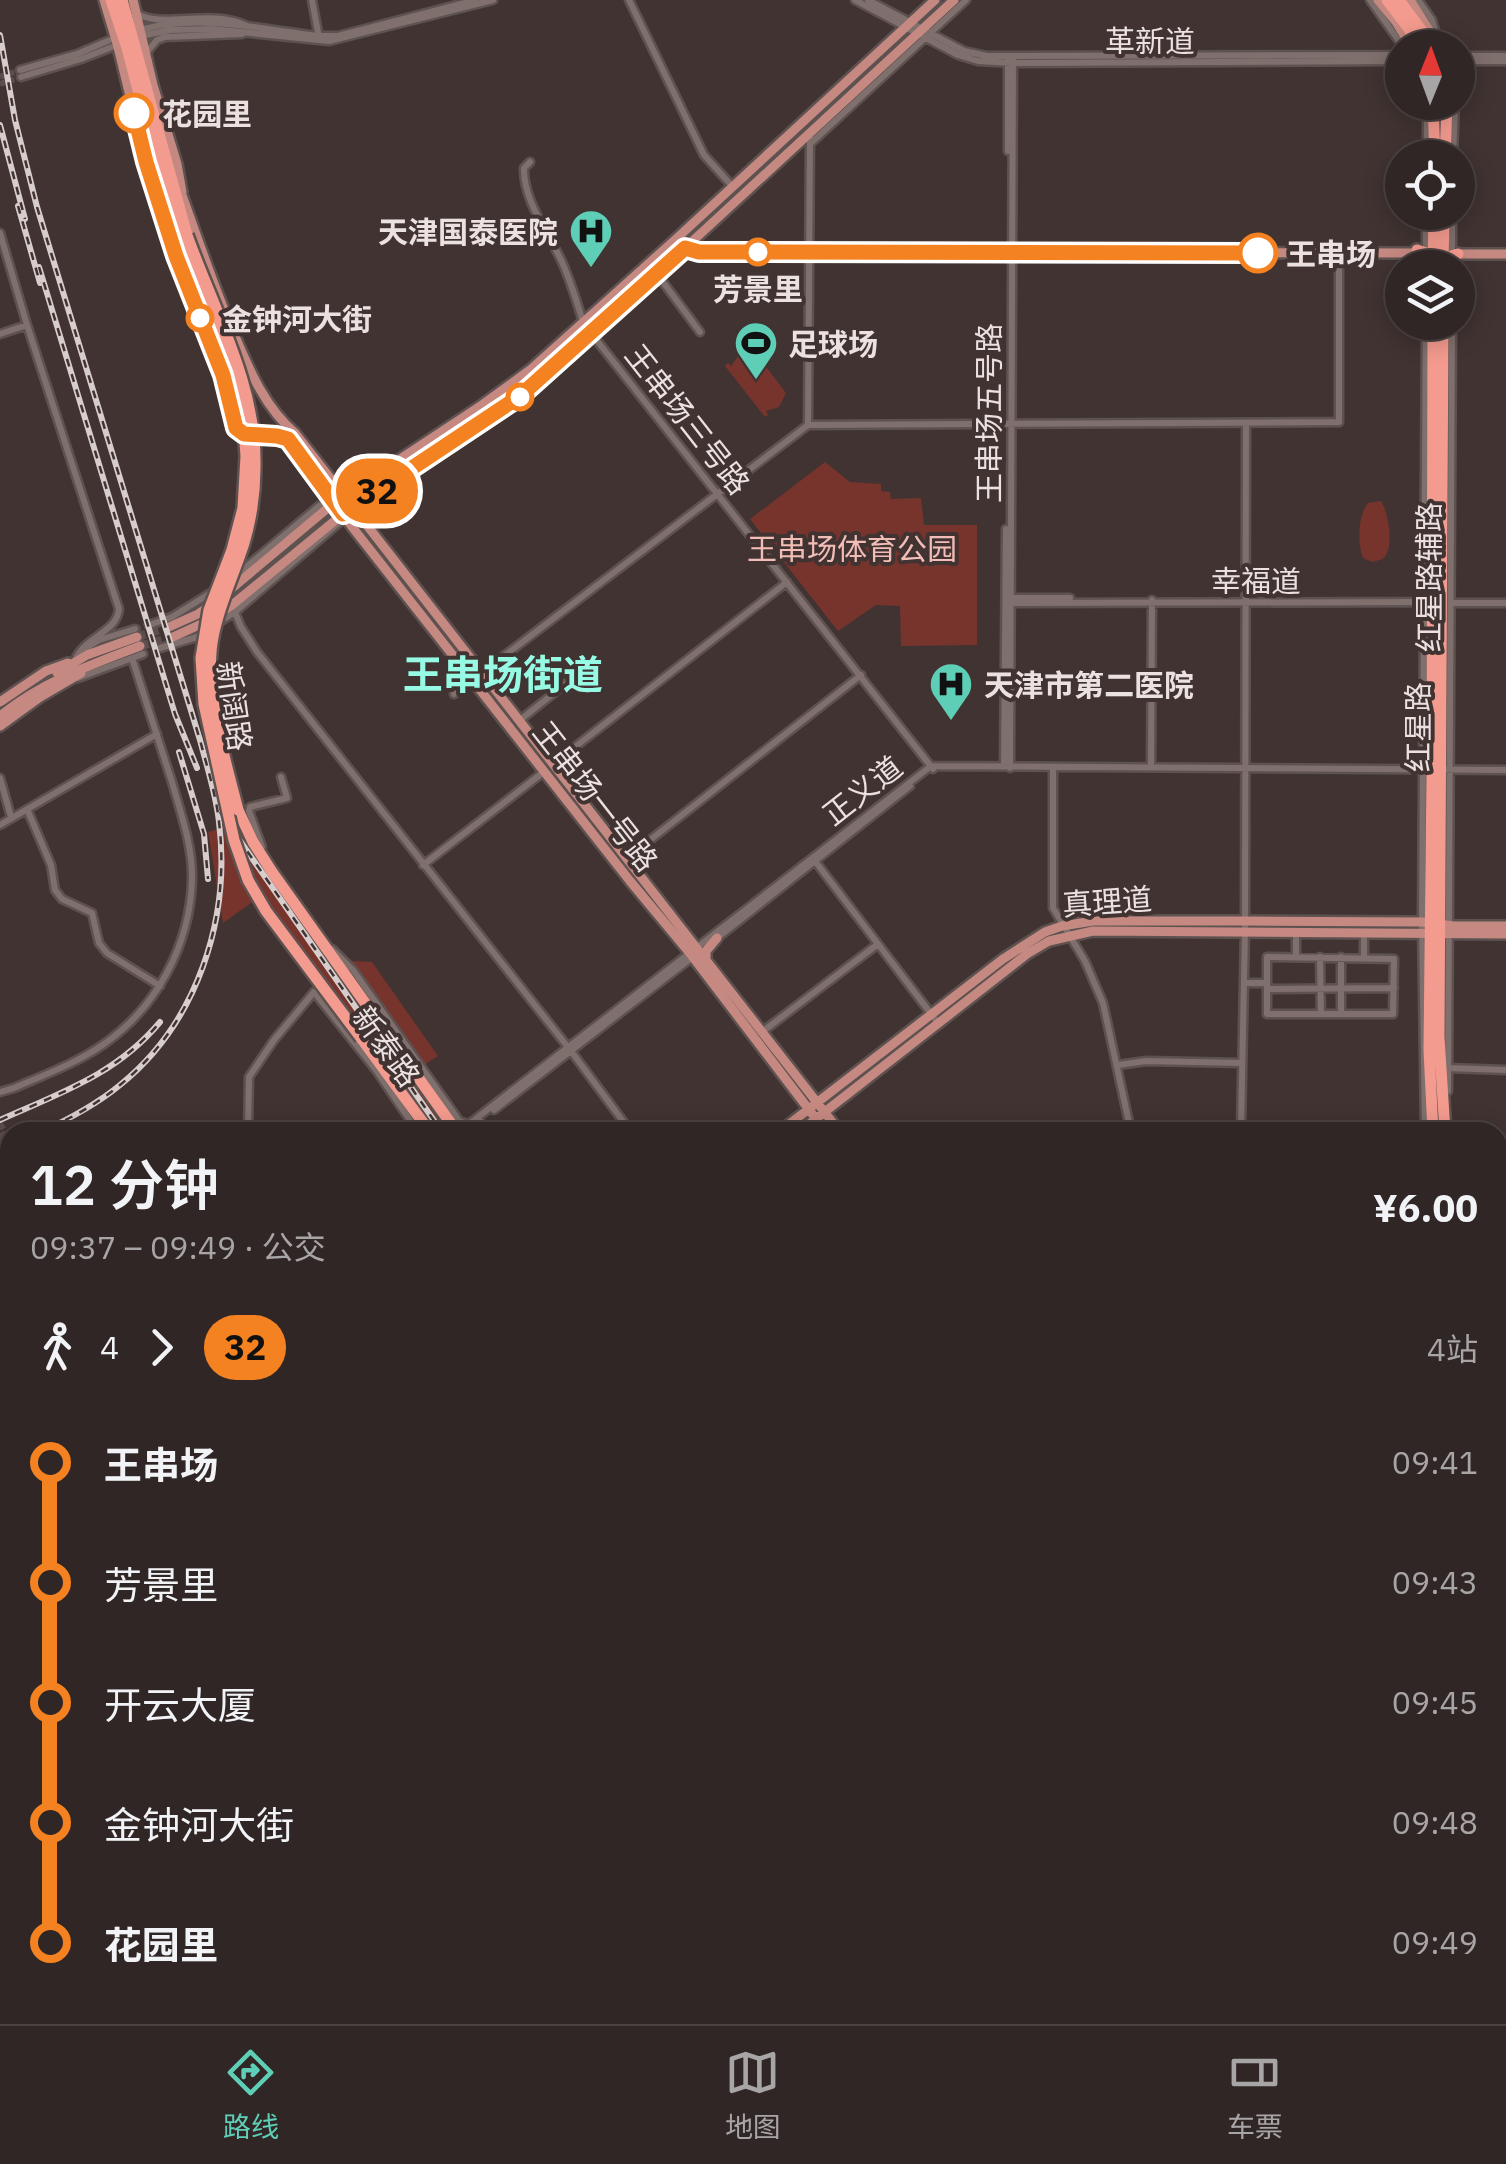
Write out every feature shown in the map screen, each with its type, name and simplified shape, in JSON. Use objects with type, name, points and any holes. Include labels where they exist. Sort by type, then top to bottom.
[{"type":"highway","points":[[107,0],[137,36],[147,130],[182,236]]},
{"type":"highway","points":[[1399,0],[1421,30]]},
{"type":"highway","points":[[1379,1],[1407,30]]},
{"type":"highway","points":[[130,3],[182,236]]},
{"type":"highway","points":[[1436,230],[1438,235]]},
{"type":"highway","points":[[1438,250],[1439,230]]},
{"type":"highway","name":"新阔路","points":[[182,236],[244,380],[254,438],[256,467],[249,525],[222,602],[210,665],[213,700],[238,810],[272,872],[454,1122]]},
{"type":"highway","name":"新阔路","points":[[182,236],[193,283],[232,377],[244,429],[243,508],[209,610],[202,658],[204,704],[241,864],[256,894],[419,1122]]},
{"type":"highway","name":"红星路","points":[[1431,340],[1438,600]]},
{"type":"highway","name":"红星路","points":[[1430,1122],[1443,340]]},
{"type":"highway","name":"红星路","points":[[1434,927],[1446,1122]]},
{"type":"main road","points":[[107,0],[146,162],[176,256],[223,375],[236,428],[244,434],[288,439],[339,499]]},
{"type":"main road","points":[[932,0],[530,370],[339,499],[207,608],[171,632],[233,609],[343,514],[520,396],[810,138],[957,1]]},
{"type":"main road","points":[[1410,0],[1429,30]]},
{"type":"main road","points":[[130,3],[177,164],[183,199]]},
{"type":"main road","points":[[152,108],[199,250],[247,365],[278,416],[295,433],[339,499]]},
{"type":"main road","points":[[147,130],[157,195]]},
{"type":"main road","points":[[679,236],[699,252],[1385,253]]},
{"type":"main road","points":[[1475,254],[1506,253]]},
{"type":"main road","name":"王串场一号路","points":[[339,499],[353,507],[630,881],[762,1032],[812,1106]]},
{"type":"main road","name":"王串场一号路","points":[[339,499],[343,514],[478,676],[520,720],[549,767],[627,858],[812,1106]]},
{"type":"main road","points":[[319,515],[328,518],[327,526]]},
{"type":"main road","points":[[0,702],[46,671],[139,642]]},
{"type":"main road","points":[[0,713],[67,675],[139,642]]},
{"type":"main road","points":[[0,726],[67,675],[75,661]]},
{"type":"main road","name":"真理道","points":[[812,1122],[1026,954],[1065,931],[1093,921],[1245,926],[1403,922],[1506,934]]},
{"type":"main road","name":"真理道","points":[[1245,926],[1364,934],[1434,927],[1506,926]]},
{"type":"main road","name":"真理道","points":[[792,1122],[1020,946],[1045,932],[1065,931]]},
{"type":"main road","points":[[707,974],[705,954],[715,936]]},
{"type":"main road","name":"王串场一号路","points":[[805,1090],[812,1106]]},
{"type":"main road","name":"王串场一号路","points":[[795,1098],[812,1106]]},
{"type":"main road","name":"王串场一号路","points":[[812,1106],[805,1111],[828,1122]]},
{"type":"main road","name":"王串场一号路","points":[[820,1116],[822,1122]]},
{"type":"street","points":[[312,0],[319,38]]},
{"type":"street","points":[[319,38],[476,0]]},
{"type":"street","points":[[137,36],[190,22],[346,38],[494,0]]},
{"type":"street","points":[[629,0],[704,155],[732,186]]},
{"type":"street","points":[[855,0],[891,16]]},
{"type":"street","points":[[868,0],[891,16]]},
{"type":"street","points":[[1418,0],[1432,20],[1433,30]]},
{"type":"street","points":[[924,34],[957,1]]},
{"type":"street","points":[[1379,1],[1394,30]]},
{"type":"street","points":[[130,3],[151,20],[205,17],[237,21],[248,30]]},
{"type":"street","name":"革新道","points":[[891,16],[968,59],[1385,58]]},
{"type":"street","points":[[145,54],[165,37],[227,36],[248,30]]},
{"type":"street","points":[[20,74],[111,43]]},
{"type":"street","points":[[1475,59],[1506,59]]},
{"type":"street","name":"王串场五号路","points":[[1007,767],[1010,60]]},
{"type":"street","points":[[808,426],[810,138]]},
{"type":"street","points":[[530,162],[524,168],[524,180],[566,273],[583,323]]},
{"type":"street","points":[[0,233],[119,608],[115,622],[83,646],[75,661]]},
{"type":"street","points":[[454,694],[808,426],[1339,422],[1339,252]]},
{"type":"street","points":[[657,274],[700,332]]},
{"type":"street","points":[[0,334],[27,326]]},
{"type":"street","name":"王串场三号路","points":[[591,334],[932,768]]},
{"type":"street","name":"红星路辅路","points":[[1438,600],[1451,340]]},
{"type":"street","points":[[1242,1122],[1246,424]]},
{"type":"street","points":[[152,624],[203,600],[319,506],[339,499]]},
{"type":"street","points":[[160,648],[197,637],[335,526],[343,514]]},
{"type":"street","points":[[423,865],[787,582]]},
{"type":"street","name":"幸福道","points":[[1008,600],[1506,601]]},
{"type":"street","points":[[1151,768],[1152,600]]},
{"type":"street","points":[[233,609],[256,652],[625,1122]]},
{"type":"street","points":[[0,1092],[103,1045],[139,1014],[160,986],[179,948],[192,880],[188,842],[132,658],[139,642]]},
{"type":"street","points":[[67,675],[132,658]]},
{"type":"street","points":[[627,858],[862,676]]},
{"type":"street","points":[[520,720],[568,682]]},
{"type":"street","points":[[0,824],[157,734]]},
{"type":"street","points":[[988,767],[1000,759],[1005,749]]},
{"type":"street","name":"正义道","points":[[1007,767],[1151,768]]},
{"type":"street","name":"正义道","points":[[479,1122],[932,768],[1506,772]]},
{"type":"street","points":[[1054,770],[1053,908],[1104,1002],[1128,1122]]},
{"type":"street","points":[[1436,771],[1434,927],[1448,1068],[1447,1122]]},
{"type":"street","points":[[272,872],[249,811],[250,807],[287,798],[281,777]]},
{"type":"street","points":[[0,778],[11,817]]},
{"type":"street","points":[[26,809],[51,865],[55,890],[62,899],[92,913],[99,943],[107,952],[160,986]]},
{"type":"street","points":[[813,859],[938,1023]]},
{"type":"street","points":[[1296,932],[1296,957]]},
{"type":"street","points":[[1364,934],[1364,958]]},
{"type":"street","points":[[707,974],[694,952],[715,936]]},
{"type":"street","points":[[762,1032],[878,944]]},
{"type":"street","points":[[1267,957],[1296,957],[1394,958],[1393,1014],[1267,1014],[1267,957]]},
{"type":"street","points":[[1320,957],[1321,1014]]},
{"type":"street","points":[[1341,1014],[1342,957]]},
{"type":"street","points":[[1244,984],[1320,990],[1394,988]]},
{"type":"street","name":"新泰路","points":[[248,1122],[250,1077],[274,1040],[314,992],[416,1122]]},
{"type":"street","name":"正义道","points":[[471,1122],[570,1049]]},
{"type":"street","points":[[1118,1065],[1146,1061],[1242,1062]]},
{"type":"street","points":[[1448,1068],[1506,1070]]},
{"type":"street","points":[[1426,1122],[1428,1112]]},
{"type":"green space","points":[[755,352],[786,393],[779,407],[766,411],[765,417],[725,366],[731,366],[739,355]]},
{"type":"green space","name":"王串场体育公园","points":[[825,462],[850,482],[881,484],[881,491],[890,492],[891,499],[921,498],[924,525],[977,525],[977,645],[901,646],[900,606],[876,605],[838,631],[750,519]]},
{"type":"green space","points":[[1381,501],[1390,542],[1384,557],[1372,562],[1363,558],[1361,552],[1360,522],[1368,503]]},
{"type":"green space","points":[[239,823],[336,948],[350,961],[372,962],[438,1056],[410,1074],[444,1122],[428,1122],[262,895],[223,923],[208,832]]},
{"type":"tunnel","points":[[0,77],[20,70]]},
{"type":"tunnel","points":[[0,84],[21,77]]},
{"type":"tunnel","points":[[135,629],[152,624]]},
{"type":"tunnel","points":[[137,637],[169,627]]},
{"type":"tunnel","points":[[140,646],[173,637]]},
{"type":"railway","points":[[0,35],[15,120],[37,207],[200,740],[218,812],[221,859],[219,895],[203,967],[170,1031],[147,1060],[111,1092],[61,1122]]},
{"type":"railway","points":[[0,125],[25,219]]},
{"type":"railway","points":[[18,206],[40,283]]},
{"type":"railway","points":[[39,267],[175,714],[197,768]]},
{"type":"railway","points":[[179,752],[204,834],[208,879]]},
{"type":"railway","points":[[220,812],[435,1122]]},
{"type":"railway","points":[[0,1120],[106,1069],[160,1022]]},
{"type":"bus line","name":"32","points":[[134,113],[176,256],[223,375],[236,428],[244,434],[288,439],[343,514],[520,396],[685,248],[699,252],[1258,253]]},
{"type":"place","name":"花园里","points":[[134,113]]},
{"type":"place","name":"芳景里","points":[[758,252]]},
{"type":"place","name":"王串场","points":[[1258,253]]},
{"type":"place","name":"天津国泰医院","points":[[591,269]]},
{"type":"place","name":"金钟河大街","points":[[200,318]]},
{"type":"place","name":"足球场","points":[[756,381]]},
{"type":"place","name":"天津市第二医院","points":[[951,722]]},
{"type":"district","name":"王串场街道","points":[[503,674]]}]
